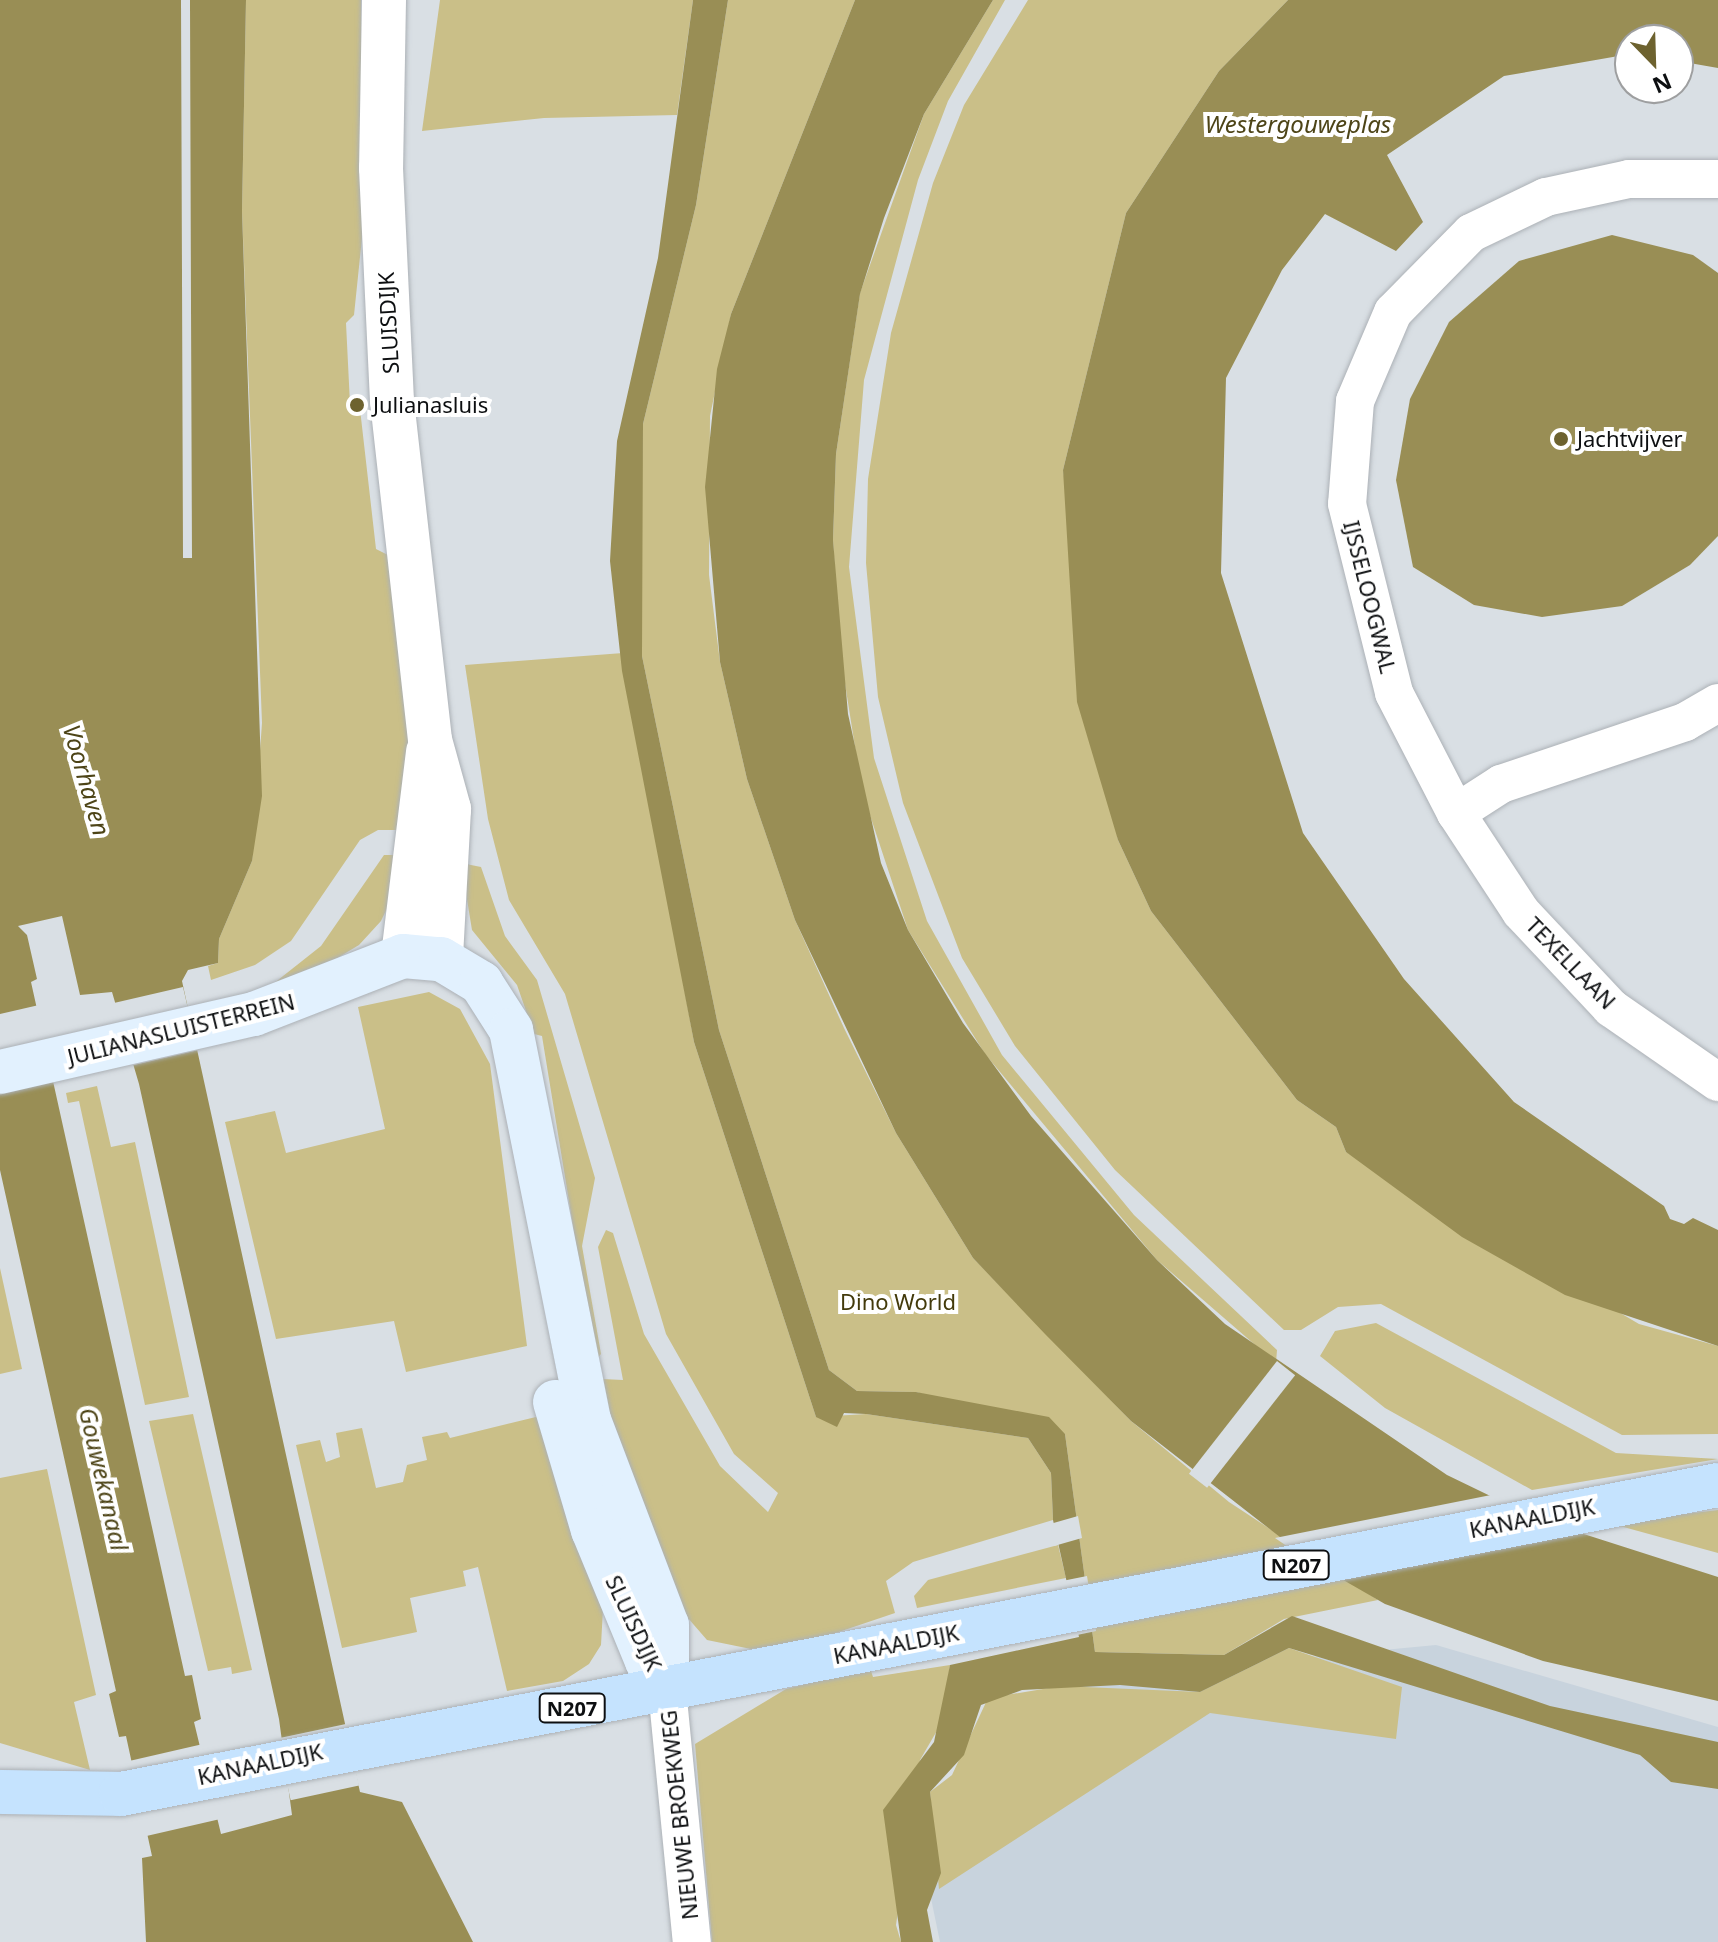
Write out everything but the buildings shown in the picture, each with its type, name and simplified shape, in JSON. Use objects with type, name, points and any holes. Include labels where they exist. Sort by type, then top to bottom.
[{"type":"main road","name":"JULIANASLUISTERREIN","points":[[0,1072],[193,1030],[292,1002],[422,958]]},
{"type":"main road","name":"SLUISDIJK","points":[[422,958],[481,983],[503,1011],[589,1420],[667,1625],[667,1689]]},
{"type":"main road","name":"KANAALDIJK","points":[[0,1792],[121,1794],[350,1745],[478,1728],[874,1647],[1718,1485]]},
{"type":"main road","name":"KANAALDIJK","points":[[0,1760],[75,1794]]},
{"type":"street","name":"SLUISDIJK","points":[[384,0],[381,168],[392,401],[430,740],[422,958]]},
{"type":"street","name":"IJSSELOOGWAL","points":[[1456,813],[1394,693],[1358,566],[1347,504],[1355,401],[1393,312],[1471,233],[1546,197],[1629,179],[1718,179]]},
{"type":"street","points":[[1456,813],[1501,784],[1685,722],[1718,703]]},
{"type":"street","name":"TEXELLAAN","points":[[1456,813],[1521,912],[1611,1008],[1718,1082]]},
{"type":"street","name":"NIEUWE BROEKWEG","points":[[667,1689],[692,1942]]},
{"type":"shaded area","points":[[1436,1645],[1718,1727],[1718,1942],[940,1942],[927,1879],[1067,1680]]},
{"type":"green space","points":[[246,0],[361,0],[365,209],[354,315],[346,323],[350,404],[360,409],[376,549],[388,555],[410,756],[406,830],[378,830],[360,840],[291,941],[255,965],[211,980],[208,966],[218,963],[219,939],[252,861],[262,723],[242,211]]},
{"type":"green space","points":[[440,0],[693,0],[677,115],[544,118],[422,131]]},
{"type":"green space","name":"Dino World","points":[[728,0],[855,0],[731,314],[710,416],[709,575],[720,662],[747,779],[795,920],[844,1028],[896,1133],[973,1258],[1131,1421],[1229,1502],[1378,1600],[1284,1619],[1224,1655],[1095,1652],[1065,1434],[916,1392],[857,1391],[829,1370],[719,1030],[642,656],[641,504],[643,424],[696,205]]},
{"type":"green space","points":[[993,0],[1005,0],[948,101],[918,180],[864,380],[849,567],[874,758],[927,921],[1002,1055],[1134,1215],[1277,1350],[1276,1363],[1157,1260],[985,1054],[908,930],[862,791],[840,652],[833,540],[836,454],[860,293],[924,114]]},
{"type":"green space","points":[[1028,0],[1288,0],[1219,71],[1126,213],[1063,470],[1118,840],[1151,911],[1297,1100],[1336,1127],[1346,1152],[1639,1324],[1718,1346],[1718,1434],[1622,1435],[1381,1304],[1338,1307],[1301,1330],[1284,1330],[1115,1170],[1015,1046],[962,958],[903,803],[878,697],[866,563],[868,479],[891,333],[933,183],[964,105]]},
{"type":"green space","points":[[623,653],[694,1042],[816,1417],[866,1414],[1028,1438],[1051,1473],[1053,1520],[913,1562],[886,1581],[895,1613],[815,1640],[751,1649],[707,1640],[674,1602],[636,1527],[602,1379],[623,1380],[598,1247],[606,1230],[613,1233],[644,1334],[720,1466],[768,1512],[778,1493],[734,1454],[666,1334],[565,994],[509,900],[488,819],[465,665]]},
{"type":"green space","points":[[384,855],[394,855],[393,896],[381,921],[359,945],[319,969],[273,984],[321,946]]},
{"type":"green space","points":[[461,863],[481,867],[505,936],[537,980],[595,1178],[582,1246],[601,1354],[595,1361],[542,1036],[534,1034],[517,985],[472,930]]},
{"type":"green space","points":[[429,992],[460,1009],[490,1064],[527,1346],[406,1372],[394,1321],[276,1339],[225,1122],[275,1111],[286,1153],[385,1129],[358,1007]]},
{"type":"green space","points":[[97,1086],[111,1147],[135,1142],[189,1397],[145,1405],[79,1101],[68,1103],[66,1093]]},
{"type":"green space","points":[[0,1268],[22,1369],[0,1374]]},
{"type":"green space","points":[[1376,1323],[1616,1453],[1718,1459],[1532,1490],[1385,1408],[1320,1356],[1335,1331]]},
{"type":"green space","points":[[193,1414],[252,1670],[232,1674],[231,1667],[208,1671],[149,1421]]},
{"type":"green space","points":[[540,1416],[603,1609],[601,1645],[589,1664],[563,1681],[507,1691],[478,1567],[463,1571],[466,1586],[410,1598],[417,1632],[342,1648],[296,1445],[320,1440],[326,1462],[340,1457],[336,1433],[362,1428],[376,1488],[403,1482],[407,1465],[427,1460],[422,1437],[447,1432],[450,1438]]},
{"type":"green space","points":[[47,1469],[96,1695],[74,1702],[90,1770],[0,1743],[0,1478]]},
{"type":"green space","points":[[1718,1510],[1718,1553],[1609,1523]]},
{"type":"green space","points":[[1058,1545],[1066,1578],[917,1608],[914,1596],[928,1580]]},
{"type":"green space","points":[[1289,1648],[1402,1687],[1396,1739],[1210,1713],[939,1889],[930,1792],[952,1775],[988,1698],[1061,1686],[1200,1692]]},
{"type":"green space","points":[[950,1665],[942,1722],[920,1760],[896,1925],[901,1942],[712,1942],[695,1744],[786,1689],[870,1668],[873,1677]]},
{"type":"water","points":[[0,0],[246,0],[242,211],[262,796],[252,861],[219,939],[218,963],[188,970],[182,981],[360,1792],[402,1802],[473,1942],[146,1942],[142,1858],[152,1856],[126,1736],[119,1737],[109,1694],[116,1691],[0,1170]],"holes":[[[62,916],[80,995],[112,992],[139,1084],[279,1719],[292,1815],[221,1834],[194,1722],[201,1719],[192,1675],[185,1676],[31,982],[37,979],[27,935],[18,926]]]},
{"type":"water","points":[[693,0],[728,0],[696,205],[643,424],[642,656],[719,1030],[829,1370],[857,1391],[916,1392],[1049,1417],[1065,1434],[1095,1652],[1224,1655],[1292,1616],[1550,1706],[1718,1742],[1718,1789],[1671,1782],[1640,1755],[1289,1648],[1200,1692],[1120,1685],[1022,1690],[981,1705],[964,1755],[930,1792],[941,1873],[927,1910],[933,1942],[901,1942],[883,1810],[934,1742],[950,1665],[1079,1637],[1053,1520],[1051,1473],[1028,1438],[866,1414],[844,1413],[837,1427],[816,1417],[694,1042],[622,671],[610,561],[617,441],[658,258]]},
{"type":"water","points":[[855,0],[993,0],[924,114],[884,218],[860,294],[836,454],[833,540],[848,714],[881,863],[908,930],[963,1023],[1031,1116],[1157,1260],[1225,1324],[1447,1475],[1540,1520],[1718,1577],[1718,1701],[1543,1661],[1385,1604],[1312,1562],[1131,1421],[1045,1334],[973,1258],[896,1133],[795,920],[747,779],[720,662],[705,487],[717,369],[731,314]]},
{"type":"water","name":"Westergouweplas","points":[[1288,0],[1718,0],[1718,68],[1694,64],[1694,24],[1614,24],[1614,57],[1504,76],[1387,155],[1423,222],[1396,251],[1325,214],[1282,270],[1226,378],[1221,573],[1303,833],[1404,979],[1514,1102],[1664,1206],[1670,1219],[1684,1224],[1693,1218],[1718,1230],[1718,1346],[1565,1295],[1462,1237],[1346,1152],[1336,1127],[1297,1100],[1151,911],[1118,840],[1077,702],[1063,470],[1126,213],[1219,71]]},
{"type":"water","name":"Jachtvijver","points":[[1612,235],[1693,255],[1718,273],[1718,536],[1690,565],[1622,606],[1542,617],[1474,605],[1413,567],[1396,480],[1410,399],[1449,322],[1519,261]]},
{"type":"pier","points":[[181,0],[190,0],[192,558],[183,558]]},
{"type":"pier","points":[[183,987],[198,1050],[127,1067],[113,1003]]},
{"type":"pier","points":[[39,1005],[55,1080],[0,1092],[0,1014]]},
{"type":"pier","points":[[1277,1361],[1295,1375],[1207,1488],[1189,1474]]},
{"type":"pier","points":[[1496,1494],[1541,1516],[1555,1537],[1338,1581],[1275,1538]]},
{"type":"pier","points":[[1078,1516],[1082,1538],[1054,1546],[1050,1524]]},
{"type":"pier","points":[[1087,1576],[1096,1631],[949,1662],[1075,1634],[1062,1581]]},
{"type":"pier","points":[[346,1724],[359,1786],[291,1800],[278,1739]]},
{"type":"pier","points":[[203,1744],[220,1819],[144,1837],[127,1762]]},
{"type":"place","name":"Julianasluis","points":[[357,405]]},
{"type":"place","name":"Jachtvijver","points":[[1561,439]]},
{"type":"water label","name":"Voorhaven","points":[[87,780]]},
{"type":"water label","name":"Gouwekanaal","points":[[104,1479]]}]
